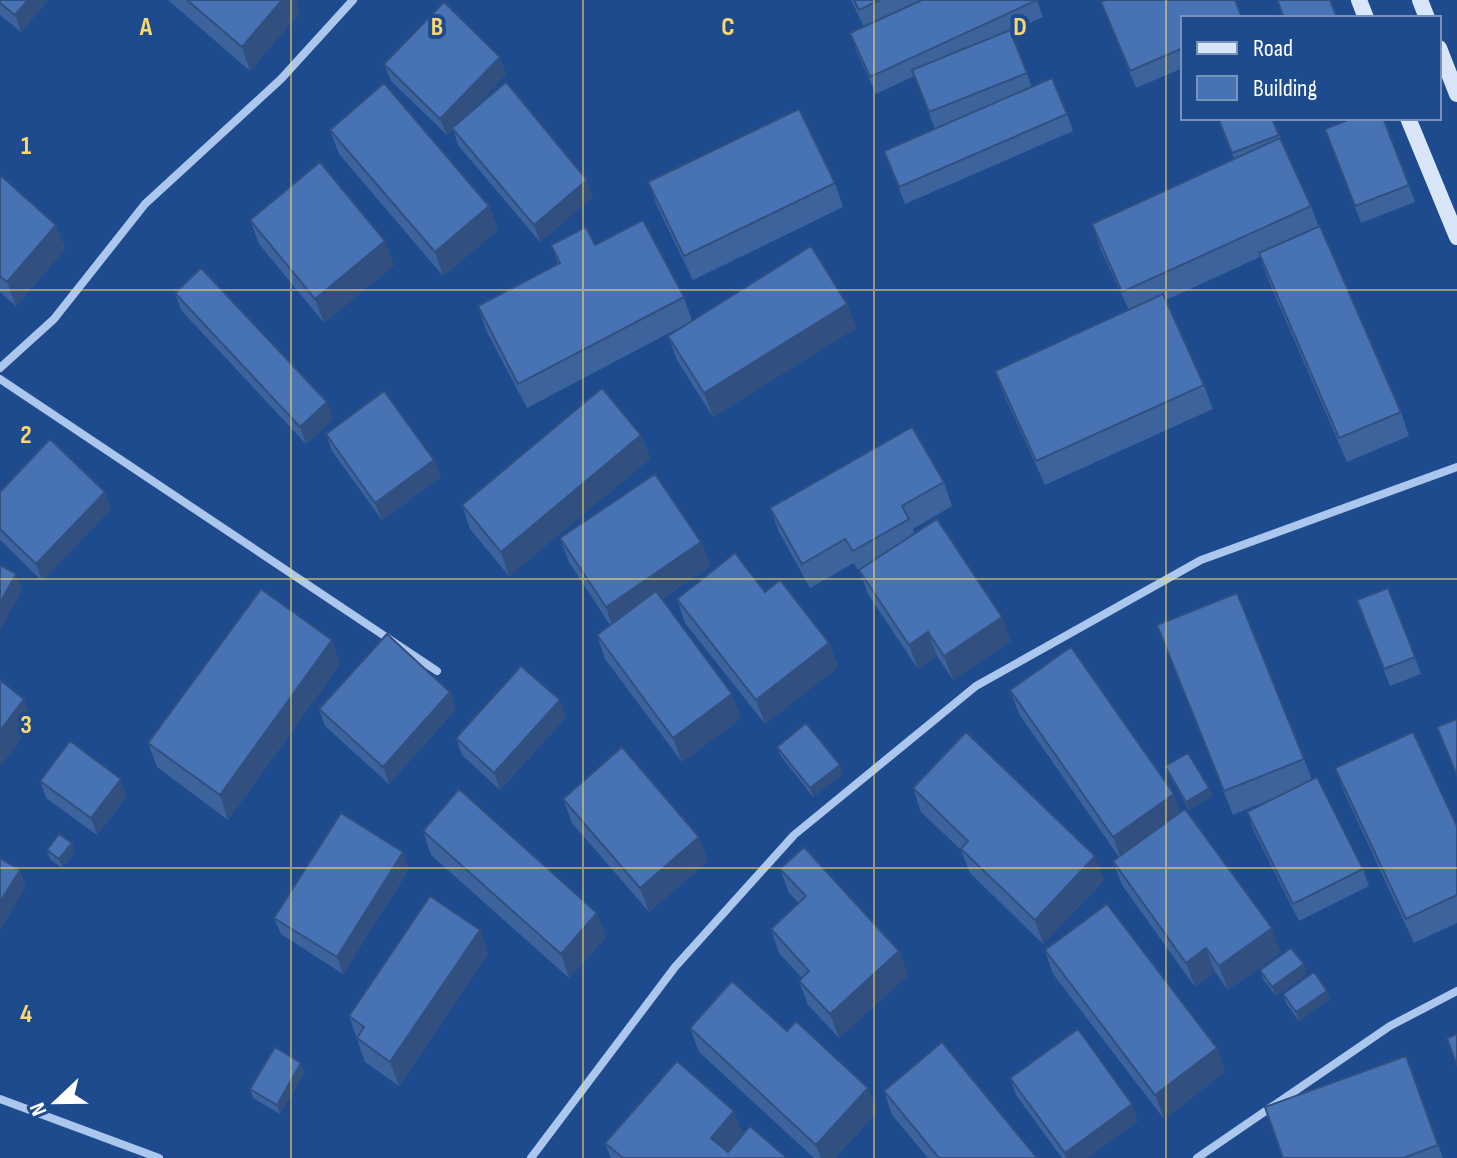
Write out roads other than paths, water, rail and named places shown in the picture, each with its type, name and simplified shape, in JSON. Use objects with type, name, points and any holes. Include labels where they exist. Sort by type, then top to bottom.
[{"type":"main road","points":[[1441,53],[1457,94]]},
{"type":"main road","points":[[1409,120],[1457,237]]},
{"type":"street","points":[[0,368],[54,319],[145,204],[281,79],[353,0]]},
{"type":"street","points":[[0,379],[437,671]]},
{"type":"street","points":[[531,1158],[675,967],[794,835],[976,686],[1201,560],[1457,467]]},
{"type":"street","points":[[1197,1158],[1390,1026],[1457,991]]},
{"type":"street","points":[[0,1099],[159,1158]]}]
